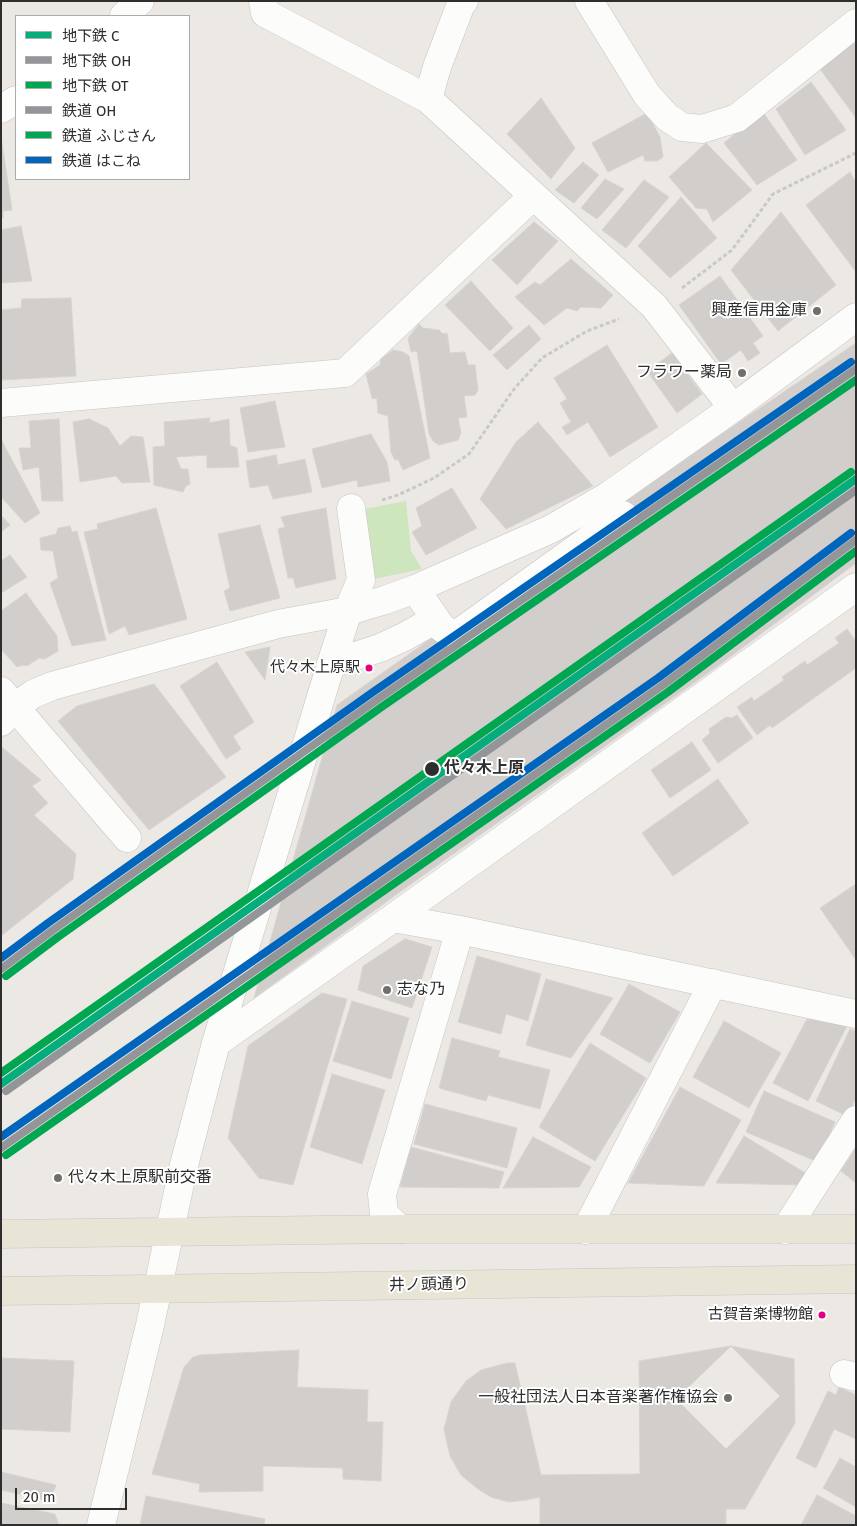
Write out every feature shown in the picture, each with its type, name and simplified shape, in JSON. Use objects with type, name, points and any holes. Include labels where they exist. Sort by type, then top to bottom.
[{"type":"main road","points":[[1,1234],[400,1229],[856,1229]]},
{"type":"main road","name":"井ノ頭通り","points":[[1,1290],[856,1279]]},
{"type":"street","points":[[125,15],[140,1]]},
{"type":"street","points":[[263,1],[265,13],[428,99],[654,306],[733,408]]},
{"type":"street","points":[[428,99],[437,67],[461,4],[464,1]]},
{"type":"street","points":[[589,1],[647,95],[667,118],[682,127],[702,129],[737,118],[856,23]]},
{"type":"street","points":[[1,109],[15,101]]},
{"type":"street","points":[[1,402],[345,373],[533,196]]},
{"type":"street","points":[[127,838],[6,707],[52,686],[278,624],[348,611],[385,600],[415,589],[551,529],[608,496],[733,408],[856,317]]},
{"type":"street","points":[[101,1525],[157,1289],[183,1169],[216,1042],[331,664],[348,611],[361,580],[351,508]]},
{"type":"street","points":[[415,589],[442,628],[448,632],[460,632],[623,515]]},
{"type":"street","points":[[216,1042],[852,599]]},
{"type":"street","points":[[331,664],[380,648],[436,619]]},
{"type":"street","points":[[393,918],[460,930],[713,983],[850,1008]]},
{"type":"street","points":[[400,1229],[384,1214],[382,1194],[460,930]]},
{"type":"street","points":[[586,1230],[713,983]]},
{"type":"street","points":[[785,1230],[856,1120]]},
{"type":"path","points":[[351,508],[398,495],[434,478],[469,454],[514,390],[542,358],[587,331],[654,306],[692,282],[732,250],[773,194],[856,153]]},
{"type":"green space","points":[[406,501],[411,551],[422,569],[374,579],[364,509]]},
{"type":"building","points":[[856,41],[856,118],[820,69]]},
{"type":"building","points":[[811,82],[846,130],[805,155],[776,109]]},
{"type":"building","points":[[541,98],[575,148],[551,179],[507,134]]},
{"type":"building","points":[[762,111],[797,160],[757,185],[724,143]]},
{"type":"building","points":[[647,113],[660,137],[663,157],[657,161],[645,161],[643,155],[608,172],[592,143]]},
{"type":"building","points":[[2,143],[12,210],[3,211],[3,218],[1,218]]},
{"type":"building","points":[[706,143],[752,190],[713,222],[707,209],[696,208],[669,177]]},
{"type":"building","points":[[583,162],[599,175],[574,203],[555,190]]},
{"type":"building","points":[[850,172],[856,183],[856,272],[806,205]]},
{"type":"building","points":[[605,179],[624,189],[597,219],[581,208]]},
{"type":"building","points":[[644,180],[669,197],[626,248],[602,230]]},
{"type":"building","points":[[681,197],[717,238],[670,278],[638,246]]},
{"type":"building","points":[[781,212],[836,285],[778,331],[731,270]]},
{"type":"building","points":[[534,222],[558,241],[517,285],[492,260]]},
{"type":"building","points":[[21,226],[32,281],[1,283],[1,230]]},
{"type":"building","points":[[571,259],[613,295],[601,308],[581,307],[577,311],[567,308],[544,325],[515,297],[535,282],[540,285]]},
{"type":"building","points":[[720,276],[763,336],[753,343],[760,353],[748,361],[741,350],[721,364],[679,305]]},
{"type":"building","points":[[471,281],[513,328],[490,351],[445,305]]},
{"type":"building","points":[[71,298],[76,376],[1,380],[1,310],[21,308],[22,299]]},
{"type":"building","points":[[419,324],[423,328],[439,330],[443,334],[447,333],[450,353],[465,352],[468,365],[475,365],[478,390],[475,395],[464,396],[467,417],[458,418],[461,433],[458,440],[439,445],[433,441],[429,434],[417,351],[411,352],[408,338]]},
{"type":"building","points":[[529,325],[541,339],[507,370],[493,355]]},
{"type":"building","points":[[856,343],[856,563],[722,663],[254,998],[337,705],[698,450]]},
{"type":"building","points":[[607,345],[658,427],[610,457],[588,422],[567,435],[562,427],[571,422],[560,403],[567,399],[554,378]]},
{"type":"building","points":[[393,350],[403,352],[409,356],[430,458],[403,470],[398,459],[395,460],[391,452],[388,416],[378,413],[377,399],[372,398],[366,374],[380,365],[381,359]]},
{"type":"building","points":[[672,353],[702,394],[677,413],[647,371]]},
{"type":"building","points":[[275,401],[285,447],[248,452],[240,408]]},
{"type":"building","points":[[210,418],[209,423],[229,419],[230,445],[237,448],[239,467],[207,468],[207,455],[176,457],[181,469],[188,469],[190,484],[186,486],[183,492],[154,485],[153,447],[165,446],[164,422]]},
{"type":"building","points":[[59,419],[63,501],[42,501],[39,467],[23,470],[19,448],[31,448],[29,421]]},
{"type":"building","points":[[89,419],[108,428],[120,446],[131,436],[143,437],[150,482],[122,483],[116,476],[80,482],[73,422]]},
{"type":"building","points":[[538,422],[593,486],[506,529],[480,499],[516,442]]},
{"type":"building","points":[[371,434],[387,462],[390,481],[358,487],[357,480],[322,488],[312,449]]},
{"type":"building","points":[[1,439],[40,513],[25,523],[1,497]]},
{"type":"building","points":[[276,455],[278,465],[305,459],[312,492],[273,499],[268,485],[250,488],[246,461]]},
{"type":"building","points":[[452,488],[477,528],[426,555],[412,532],[422,526],[416,508]]},
{"type":"building","points":[[156,508],[187,619],[129,635],[125,626],[109,634],[84,532],[98,529],[97,524]]},
{"type":"building","points":[[326,508],[336,579],[296,588],[293,578],[288,578],[278,529],[285,527],[281,517]]},
{"type":"building","points":[[1,515],[10,525],[1,532]]},
{"type":"building","points":[[260,525],[280,598],[230,611],[224,591],[230,588],[218,534]]},
{"type":"building","points":[[70,526],[72,532],[77,531],[106,640],[72,646],[50,583],[58,578],[53,551],[41,550],[40,538],[56,534],[58,528]]},
{"type":"building","points":[[10,555],[27,577],[1,593],[1,561]]},
{"type":"building","points":[[26,593],[57,636],[58,651],[45,659],[39,658],[27,666],[17,667],[1,649],[1,611]]},
{"type":"building","points":[[847,629],[856,641],[856,668],[772,728],[770,725],[757,735],[737,707],[752,697],[754,701],[784,680],[782,677],[805,661],[807,665],[839,643],[835,638]]},
{"type":"building","points":[[270,647],[265,680],[245,652]]},
{"type":"building","points":[[217,662],[254,722],[233,736],[241,749],[226,759],[180,686]]},
{"type":"building","points":[[154,684],[226,777],[149,830],[58,721],[77,706]]},
{"type":"building","points":[[737,715],[753,738],[718,763],[702,740],[710,733],[709,729],[726,717],[732,718]]},
{"type":"building","points":[[692,742],[711,770],[670,798],[651,770]]},
{"type":"building","points":[[3,748],[41,780],[32,786],[48,803],[34,815],[76,854],[73,879],[1,936],[1,749]]},
{"type":"building","points":[[718,779],[749,823],[673,876],[642,833]]},
{"type":"building","points":[[856,884],[856,960],[820,908]]},
{"type":"building","points":[[405,939],[432,947],[412,1008],[358,990],[363,966]]},
{"type":"building","points":[[477,956],[541,974],[528,1021],[506,1014],[501,1034],[458,1022]]},
{"type":"building","points":[[546,979],[613,998],[571,1058],[526,1045]]},
{"type":"building","points":[[629,984],[680,1012],[650,1063],[600,1034]]},
{"type":"building","points":[[322,993],[347,999],[293,1185],[259,1178],[228,1138],[248,1046]]},
{"type":"building","points":[[352,1001],[409,1018],[391,1079],[333,1061]]},
{"type":"building","points":[[807,1019],[847,1026],[808,1101],[773,1083]]},
{"type":"building","points":[[724,1021],[781,1053],[749,1108],[693,1077]]},
{"type":"building","points":[[850,1029],[856,1031],[856,1098],[847,1116],[816,1101]]},
{"type":"building","points":[[452,1038],[500,1051],[498,1057],[550,1070],[540,1109],[488,1095],[486,1101],[439,1088]]},
{"type":"building","points":[[590,1043],[646,1078],[595,1161],[539,1127]]},
{"type":"building","points":[[332,1074],[385,1090],[362,1164],[310,1147]]},
{"type":"building","points":[[680,1087],[741,1120],[704,1186],[628,1183]]},
{"type":"building","points":[[764,1091],[835,1122],[818,1162],[746,1132]]},
{"type":"building","points":[[425,1104],[517,1128],[507,1168],[414,1144]]},
{"type":"building","points":[[744,1136],[807,1174],[802,1185],[716,1183]]},
{"type":"building","points":[[533,1137],[591,1167],[579,1187],[503,1188]]},
{"type":"building","points":[[411,1147],[504,1172],[499,1188],[400,1187]]},
{"type":"building","points":[[856,1148],[856,1183],[841,1171]]},
{"type":"building","points":[[731,1346],[794,1359],[795,1423],[745,1509],[726,1509],[726,1525],[540,1525],[540,1497],[509,1502],[491,1497],[461,1475],[450,1456],[444,1429],[451,1402],[466,1381],[481,1370],[507,1363],[515,1363],[541,1475],[640,1474],[639,1361]]},
{"type":"building","name":"一般社団法人日本音楽著作権協会","points":[[731,1346],[780,1396],[726,1449],[676,1399]]},
{"type":"building","points":[[299,1350],[297,1387],[368,1390],[367,1422],[383,1422],[381,1481],[343,1479],[343,1468],[263,1466],[263,1491],[199,1492],[200,1484],[152,1474],[184,1367],[193,1357],[200,1355]]},
{"type":"building","points":[[1,1358],[74,1361],[70,1432],[1,1429]]},
{"type":"building","points":[[839,1387],[856,1395],[856,1439],[834,1429],[816,1468],[796,1458],[828,1391],[836,1395]]},
{"type":"building","points":[[840,1458],[856,1467],[856,1507],[823,1488]]},
{"type":"building","points":[[1,1472],[56,1485],[50,1501],[1,1490]]},
{"type":"building","points":[[817,1495],[856,1516],[856,1525],[801,1525]]},
{"type":"building","points":[[146,1496],[265,1519],[264,1525],[140,1525]]},
{"type":"building","points":[[1,1503],[55,1514],[59,1525],[1,1525]]},
{"type":"metro line","name":"OT","points":[[1,1073],[851,472]]},
{"type":"metro line","name":"C","points":[[1,1084],[856,479]]},
{"type":"metro line","name":"OH","points":[[6,1091],[856,490]]},
{"type":"rail line","name":"はこね","points":[[1,958],[373,692],[851,362]]},
{"type":"rail line","name":"OH","points":[[1,969],[378,699],[856,369]]},
{"type":"rail line","name":"ふじさん","points":[[6,976],[383,706],[856,380]]},
{"type":"rail line","name":"はこね","points":[[1,1137],[658,678],[851,533]]},
{"type":"rail line","name":"OH","points":[[1,1148],[663,685],[856,540]]},
{"type":"rail line","name":"ふじさん","points":[[6,1155],[668,692],[856,551]]},
{"type":"place","name":"興産信用金庫","points":[[817,311]]},
{"type":"place","name":"フラワー薬局","points":[[742,373]]},
{"type":"place","name":"代々木上原駅","points":[[369,668]]},
{"type":"place","name":"代々木上原","points":[[432,769]]},
{"type":"place","name":"志な乃","points":[[387,990]]},
{"type":"place","name":"代々木上原駅前交番","points":[[58,1178]]},
{"type":"place","name":"古賀音楽博物館","points":[[822,1315]]},
{"type":"place","name":"一般社団法人日本音楽著作権協会","points":[[728,1398]]}]
